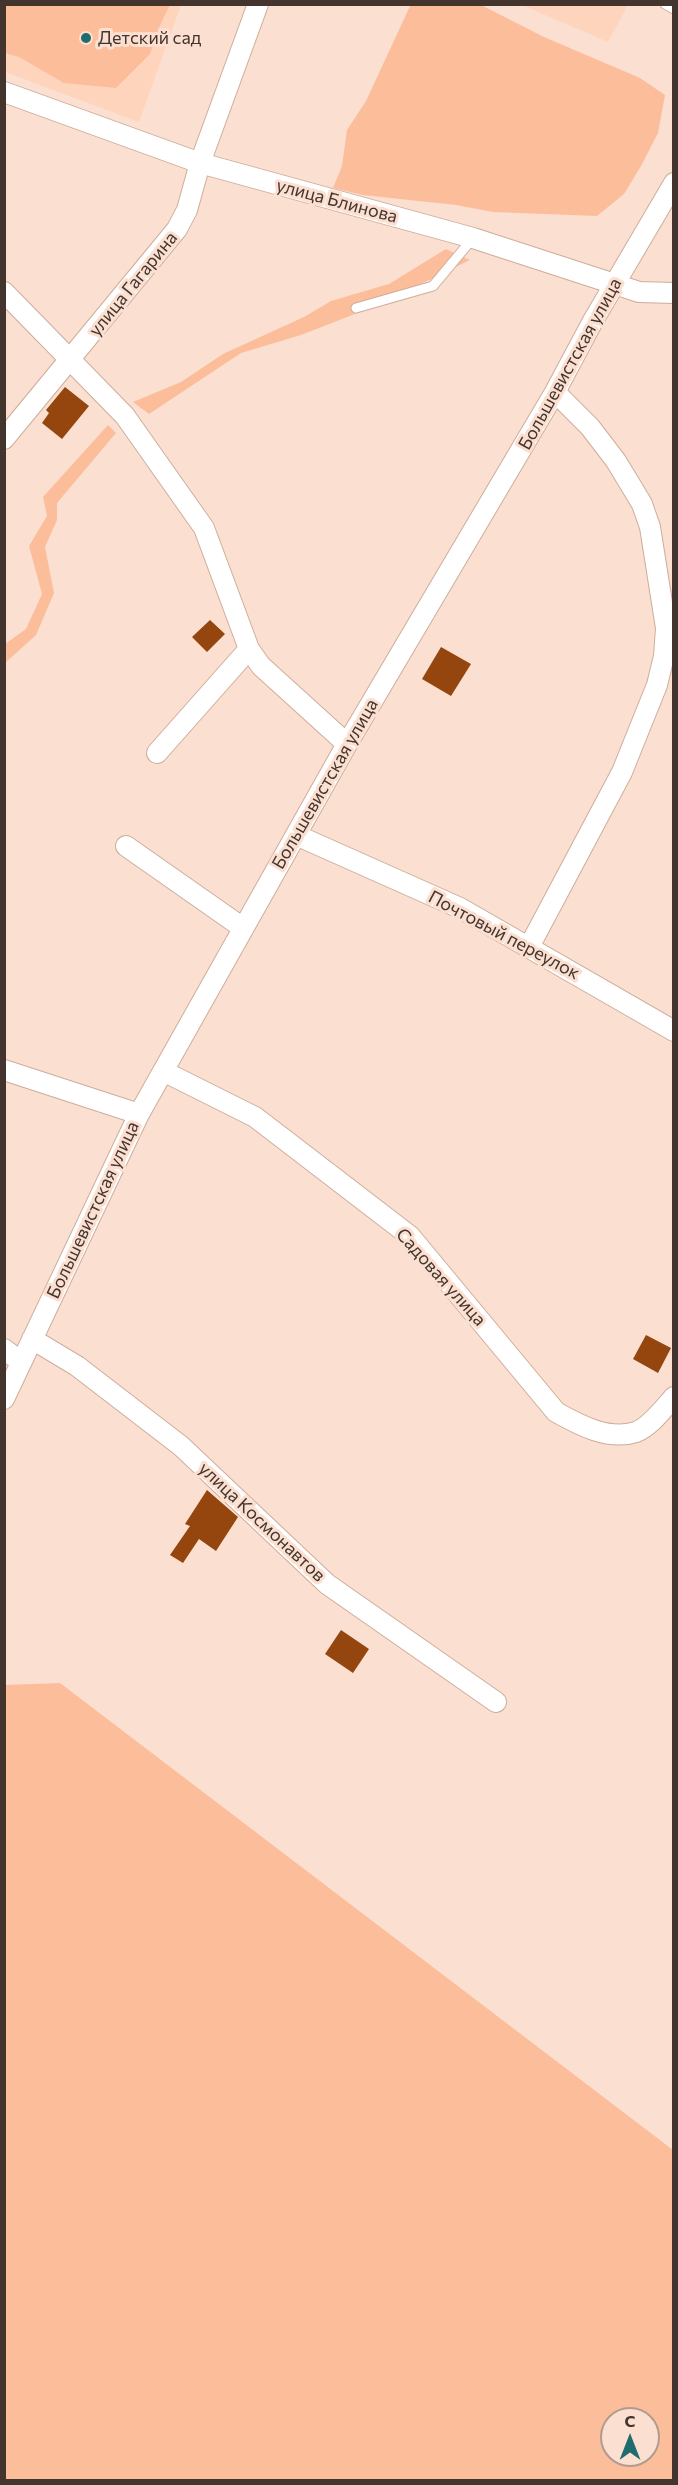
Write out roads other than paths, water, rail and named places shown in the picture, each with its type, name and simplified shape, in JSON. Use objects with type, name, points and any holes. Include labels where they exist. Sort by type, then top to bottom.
[{"type":"street","name":"улица Гагарина","points":[[4,439],[177,229],[187,210],[200,163],[258,4]]},
{"type":"street","name":"улица Блинова","points":[[4,92],[200,163],[473,238],[639,292],[674,293]]},
{"type":"street","name":"Большевистская улица","points":[[4,1399],[139,1113],[347,744],[555,392],[614,284],[674,183]]},
{"type":"street","points":[[4,292],[72,359],[125,416],[204,528],[249,649],[261,666],[347,744]]},
{"type":"street","points":[[529,947],[622,772],[657,685],[670,628],[650,527],[642,504],[616,461],[590,428],[555,392]]},
{"type":"street","points":[[157,753],[249,649]]},
{"type":"street","name":"Почтовый переулок","points":[[296,835],[460,908],[674,1031]]},
{"type":"street","points":[[126,846],[243,928]]},
{"type":"street","points":[[4,1070],[139,1113]]},
{"type":"street","name":"Садовая улица","points":[[163,1071],[255,1117],[410,1236],[556,1412],[586,1430],[614,1434],[636,1432],[674,1397]]},
{"type":"street","name":"улица Космонавтов","points":[[32,1339],[77,1366],[181,1446],[327,1584],[496,1702]]},
{"type":"street","points":[[4,1349],[21,1362]]},
{"type":"lane","points":[[665,4],[674,9]]},
{"type":"lane","points":[[356,308],[433,286],[473,238]]},
{"type":"place","name":"Детский сад","points":[[86,38]]}]
